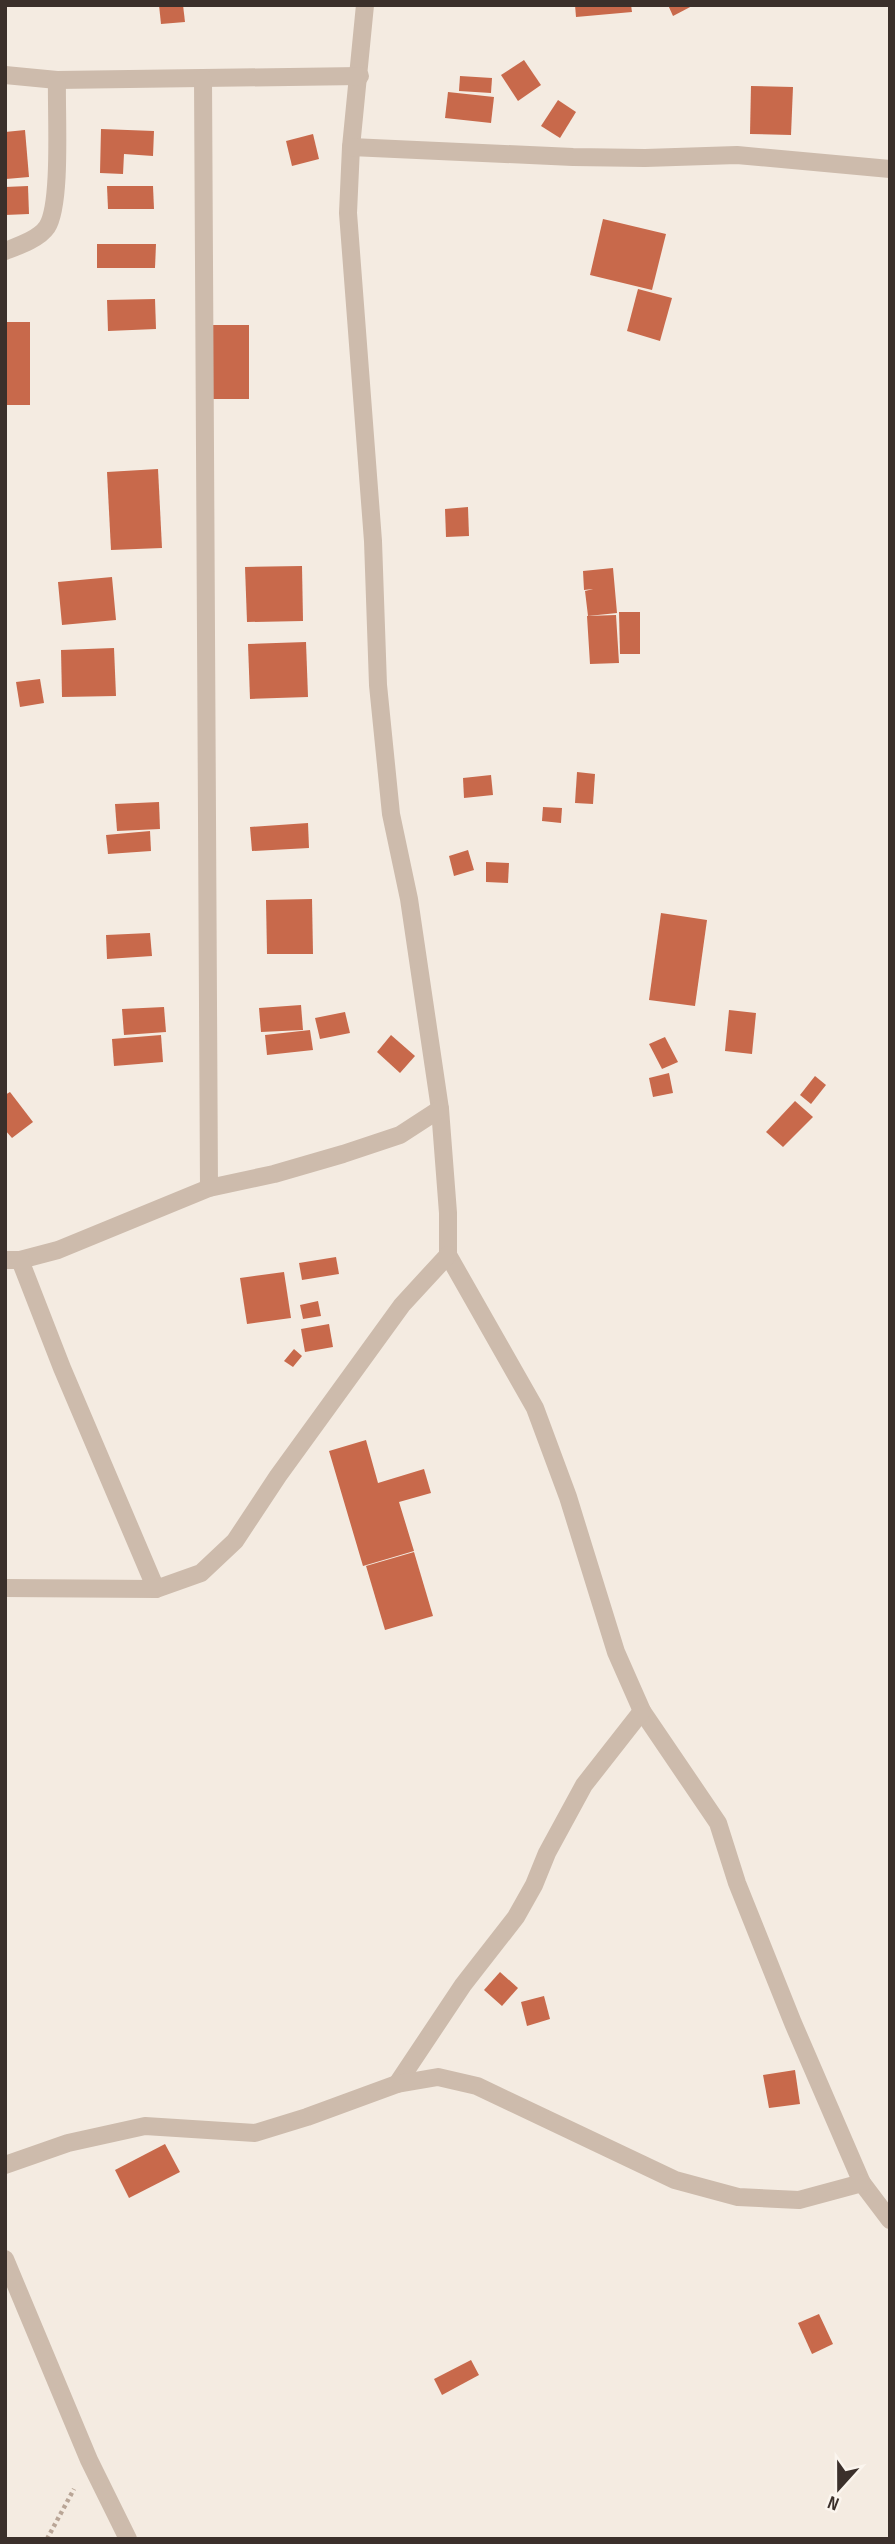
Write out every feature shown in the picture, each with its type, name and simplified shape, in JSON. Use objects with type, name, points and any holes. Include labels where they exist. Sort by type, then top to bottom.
[{"type":"street","points":[[365,5],[351,147],[348,213],[373,541],[379,685],[391,814],[409,899],[440,1109],[448,1213],[448,1255],[535,1408],[568,1497],[616,1652],[642,1711],[718,1823],[737,1883],[793,2023],[862,2183],[890,2220]]},
{"type":"street","points":[[5,75],[57,80],[360,76]]},
{"type":"street","points":[[203,78],[209,1188]]},
{"type":"street","points":[[5,251],[27,243],[47,228],[56,202],[57,80]]},
{"type":"street","points":[[351,147],[573,157],[737,155],[890,169]]},
{"type":"street","points":[[156,1588],[13,1260],[58,1250],[209,1188],[274,1174],[400,1135],[440,1109]]},
{"type":"street","points":[[5,1588],[156,1588],[201,1573],[235,1541],[278,1476],[402,1305],[448,1255]]},
{"type":"street","points":[[397,2084],[463,1986],[516,1917],[584,1785],[642,1711]]},
{"type":"street","points":[[5,2165],[68,2143],[145,2126],[255,2133],[397,2084],[438,2077],[477,2086],[675,2179],[738,2197],[799,2200],[862,2183]]},
{"type":"street","points":[[5,2259],[89,2460],[128,2539]]},
{"type":"path","points":[[47,2539],[89,2460]]},
{"type":"building","points":[[159,5],[183,5],[185,22],[161,24]]},
{"type":"building","points":[[575,5],[631,5],[632,12],[576,17]]},
{"type":"building","points":[[668,5],[694,5],[673,16]]},
{"type":"building","points":[[524,60],[541,85],[518,101],[501,75]]},
{"type":"building","points":[[460,76],[492,78],[491,93],[459,91]]},
{"type":"building","points":[[751,86],[793,87],[791,135],[750,134]]},
{"type":"building","points":[[448,92],[494,97],[491,123],[445,118]]},
{"type":"building","points":[[558,100],[576,112],[560,138],[541,126]]},
{"type":"building","points":[[101,129],[154,131],[153,156],[124,154],[123,174],[100,173]]},
{"type":"building","points":[[25,130],[29,177],[6,179],[5,132]]},
{"type":"building","points":[[313,134],[319,159],[292,166],[286,141]]},
{"type":"building","points":[[28,186],[29,214],[5,215],[5,187]]},
{"type":"building","points":[[107,186],[153,186],[154,209],[108,209]]},
{"type":"building","points":[[603,219],[666,234],[652,290],[590,275]]},
{"type":"building","points":[[97,244],[156,244],[155,268],[97,268]]},
{"type":"building","points":[[638,289],[672,298],[660,341],[627,331]]},
{"type":"building","points":[[155,299],[156,329],[108,331],[107,300]]},
{"type":"building","points":[[5,322],[30,322],[30,405],[5,405]]},
{"type":"building","points":[[199,325],[249,325],[249,399],[200,399]]},
{"type":"building","points":[[158,469],[162,548],[111,550],[107,472]]},
{"type":"building","points":[[468,507],[469,536],[446,537],[445,509]]},
{"type":"building","points":[[302,566],[303,621],[247,622],[245,567]]},
{"type":"building","points":[[613,568],[617,613],[588,616],[585,591],[593,589],[584,590],[583,571]]},
{"type":"building","points":[[112,577],[116,620],[62,625],[58,582]]},
{"type":"building","points":[[619,612],[640,612],[640,654],[620,654]]},
{"type":"building","points":[[616,615],[619,663],[590,664],[587,616]]},
{"type":"building","points":[[306,642],[308,697],[250,699],[248,644]]},
{"type":"building","points":[[114,648],[116,696],[62,697],[61,650]]},
{"type":"building","points":[[40,679],[44,703],[20,707],[16,682]]},
{"type":"building","points":[[577,772],[595,774],[593,804],[575,803]]},
{"type":"building","points":[[491,775],[493,795],[464,798],[463,778]]},
{"type":"building","points":[[159,802],[160,829],[117,831],[115,804]]},
{"type":"building","points":[[543,807],[562,808],[561,823],[542,821]]},
{"type":"building","points":[[308,823],[309,848],[252,851],[250,827]]},
{"type":"building","points":[[150,831],[151,851],[108,854],[106,835]]},
{"type":"building","points":[[468,850],[474,870],[454,876],[449,856]]},
{"type":"building","points":[[486,862],[509,863],[508,883],[486,882]]},
{"type":"building","points":[[312,899],[313,954],[267,954],[266,900]]},
{"type":"building","points":[[661,913],[707,920],[695,1006],[649,1000]]},
{"type":"building","points":[[150,933],[152,956],[107,959],[106,935]]},
{"type":"building","points":[[301,1005],[303,1030],[261,1032],[259,1008]]},
{"type":"building","points":[[164,1007],[166,1032],[124,1035],[122,1009]]},
{"type":"building","points":[[729,1010],[756,1013],[752,1054],[725,1051]]},
{"type":"building","points":[[345,1012],[350,1033],[320,1039],[315,1018]]},
{"type":"building","points":[[310,1030],[313,1050],[267,1055],[265,1035]]},
{"type":"building","points":[[161,1035],[163,1062],[114,1066],[112,1039]]},
{"type":"building","points":[[391,1035],[415,1056],[400,1073],[377,1052]]},
{"type":"building","points":[[665,1037],[678,1062],[662,1069],[649,1044]]},
{"type":"building","points":[[669,1073],[673,1093],[653,1097],[649,1078]]},
{"type":"building","points":[[815,1076],[826,1085],[811,1104],[800,1095]]},
{"type":"building","points":[[10,1092],[33,1122],[12,1138],[5,1130],[5,1095]]},
{"type":"building","points":[[795,1101],[813,1117],[783,1147],[766,1132]]},
{"type":"building","points":[[336,1257],[339,1274],[302,1280],[299,1263]]},
{"type":"building","points":[[284,1272],[291,1318],[247,1324],[240,1278]]},
{"type":"building","points":[[318,1301],[321,1316],[303,1319],[300,1305]]},
{"type":"building","points":[[329,1324],[333,1347],[305,1352],[301,1329]]},
{"type":"building","points":[[294,1349],[302,1356],[293,1367],[284,1361]]},
{"type":"building","points":[[366,1440],[378,1483],[424,1469],[431,1493],[399,1502],[414,1551],[363,1566],[329,1451]]},
{"type":"building","points":[[414,1552],[433,1616],[385,1630],[366,1566]]},
{"type":"building","points":[[500,1972],[518,1988],[502,2006],[484,1990]]},
{"type":"building","points":[[544,1996],[550,2019],[527,2026],[521,2002]]},
{"type":"building","points":[[795,2070],[800,2104],[769,2108],[763,2075]]},
{"type":"building","points":[[165,2144],[180,2172],[129,2198],[115,2170]]},
{"type":"building","points":[[819,2314],[833,2344],[812,2354],[798,2323]]},
{"type":"building","points":[[471,2360],[479,2375],[442,2395],[434,2379]]}]
